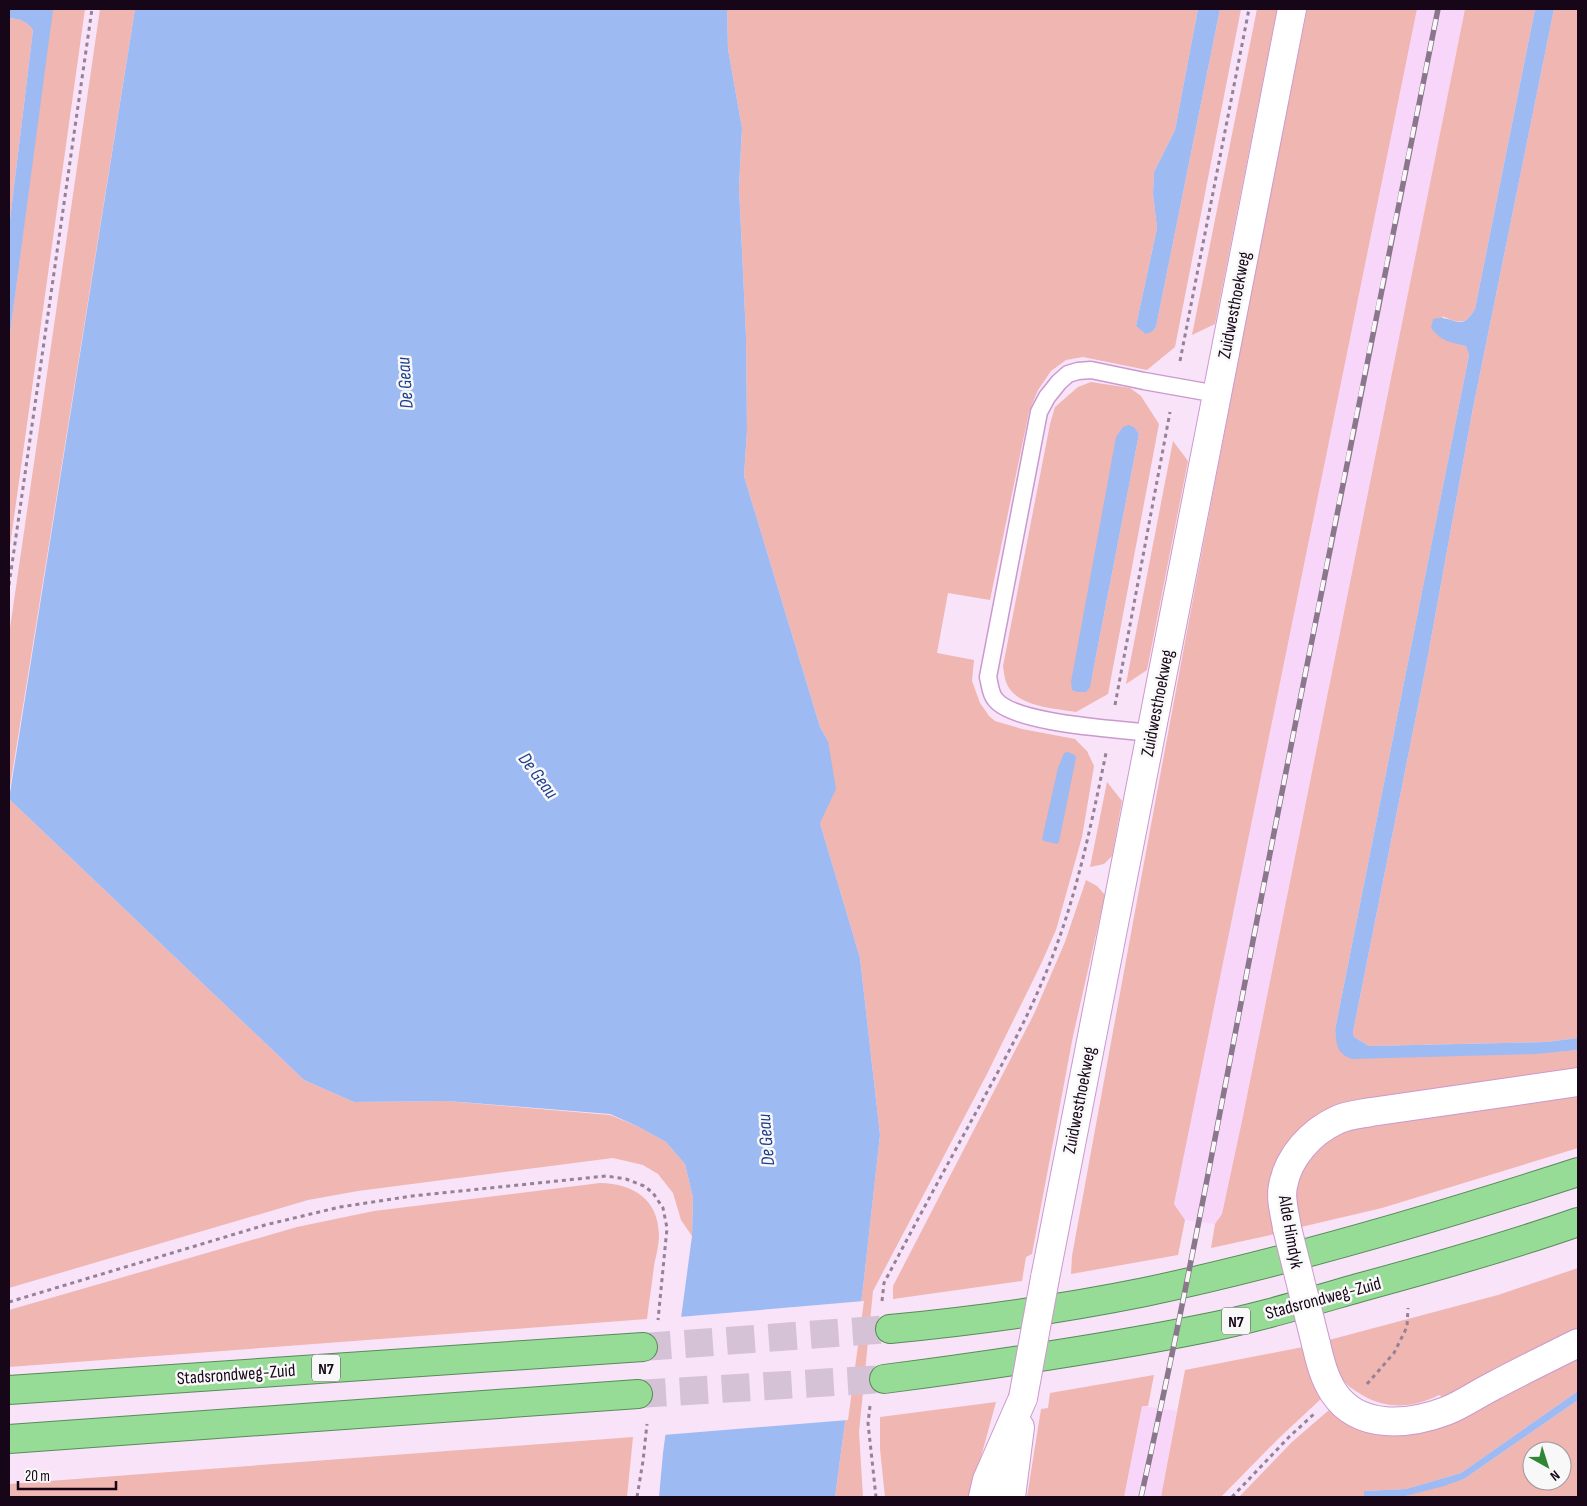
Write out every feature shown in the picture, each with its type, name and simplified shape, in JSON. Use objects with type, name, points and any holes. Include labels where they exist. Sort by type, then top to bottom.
[{"type":"highway","points":[[890,1329],[959,1322],[1079,1304],[1216,1276],[1383,1232],[1499,1198],[1578,1172]]},
{"type":"highway","name":"Stadsrondweg-Zuid","points":[[884,1378],[1003,1364],[1203,1329],[1284,1309],[1408,1274],[1578,1222]]},
{"type":"highway","name":"Stadsrondweg-Zuid","points":[[9,1390],[650,1336]]},
{"type":"highway","points":[[9,1439],[638,1394]]},
{"type":"street","name":"Zuidwesthoekweg","points":[[1011,1497],[1024,1398],[1045,1278],[1292,9]]},
{"type":"street","name":"Alde Himdyk","points":[[1340,1400],[1323,1371],[1287,1228],[1282,1200],[1283,1186],[1292,1159],[1318,1132],[1338,1119],[1371,1112],[1578,1082]]},
{"type":"street","points":[[1340,1400],[1368,1419],[1387,1423],[1414,1420],[1446,1411],[1578,1343]]},
{"type":"street","name":"Zuidwesthoekweg","points":[[983,1497],[987,1480],[1024,1398]]},
{"type":"lane","points":[[1151,733],[1047,721],[1010,710],[995,699],[988,677],[1040,412],[1047,397],[1059,382],[1068,374],[1091,370],[1217,394]]},
{"type":"path","points":[[9,585],[92,9]]},
{"type":"path","points":[[882,1302],[884,1283],[1003,1062],[1042,982],[1061,934],[1080,875],[1250,9]]},
{"type":"path","points":[[9,1302],[265,1224],[340,1207],[412,1196],[606,1176],[626,1179],[644,1186],[663,1208],[667,1228],[650,1336]]},
{"type":"path","points":[[1232,1497],[1289,1437],[1340,1400],[1372,1380],[1394,1353],[1407,1327],[1408,1308]]},
{"type":"path","points":[[870,1404],[868,1423],[876,1497]]},
{"type":"path","points":[[637,1497],[644,1461],[647,1422]]},
{"type":"shaded area","points":[[52,9],[85,9],[9,553],[9,341]]},
{"type":"shaded area","points":[[100,9],[135,9],[9,793],[9,635]]},
{"type":"shaded area","points":[[727,9],[1198,9],[1175,130],[1154,172],[1153,194],[1157,228],[1136,326],[1153,331],[1156,327],[1220,9],[1241,9],[1175,347],[1147,370],[1083,357],[1066,360],[1051,371],[1038,390],[1029,412],[990,600],[948,593],[937,653],[974,660],[972,681],[980,703],[989,716],[995,721],[1022,729],[1075,739],[1087,751],[1094,766],[1082,837],[1056,930],[987,1074],[873,1291],[859,1432],[863,1497],[835,1497],[863,1288],[880,1135],[860,958],[820,823],[828,741],[820,727],[744,476],[747,430],[746,336],[739,187],[742,128],[728,49]]},
{"type":"shaded area","points":[[1257,9],[1277,9],[1215,324],[1192,335]]},
{"type":"shaded area","points":[[1307,9],[1417,9],[1174,1204],[1185,1220],[1178,1255],[1071,1274],[1072,1256],[1187,632]]},
{"type":"shaded area","points":[[1417,9],[1465,9],[1222,1214],[1215,1224],[1185,1220],[1174,1204]]},
{"type":"shaded area","points":[[1465,9],[1535,9],[1475,309],[1465,321],[1461,322],[1442,316],[1458,344],[1466,346],[1469,355],[1335,1030],[1338,1047],[1488,1053],[1578,1050],[1578,1068],[1436,1092],[1352,1103],[1278,1168],[1268,1201],[1275,1234],[1211,1248],[1215,1224],[1222,1214],[1243,1116]]},
{"type":"shaded area","points":[[1554,9],[1578,9],[1578,1038],[1546,1042],[1369,1046],[1354,1037],[1353,1032],[1427,661],[1472,413]]},
{"type":"shaded area","points":[[9,18],[28,24],[33,30],[9,228]]},
{"type":"shaded area","points":[[1091,382],[1130,388],[1141,396],[1159,424],[1108,694],[1076,712],[1036,705],[1018,697],[1006,682],[1003,666],[1050,424],[1055,407],[1078,387]],"holes":[[[1135,428],[1139,434],[1090,687]]]},
{"type":"shaded area","points":[[1173,441],[1188,461],[1147,670],[1126,684]]},
{"type":"shaded area","points":[[1107,782],[1122,801],[1112,856],[1104,864],[1090,867]]},
{"type":"shaded area","points":[[9,799],[304,1080],[354,1102],[447,1101],[610,1115],[637,1126],[666,1142],[685,1164],[693,1198],[692,1236],[681,1220],[673,1193],[658,1174],[643,1165],[613,1158],[358,1191],[308,1200],[9,1288]]},
{"type":"shaded area","points":[[1086,880],[1097,886],[1105,895],[1073,1036],[1032,1254],[1026,1257],[1022,1281],[893,1299],[893,1286],[1034,1014],[1065,942]]},
{"type":"shaded area","points":[[1578,1095],[1578,1148],[1382,1208],[1301,1227],[1295,1201],[1296,1187],[1303,1166],[1309,1157],[1325,1142],[1343,1131],[1373,1124]]},
{"type":"shaded area","points":[[600,1183],[623,1186],[642,1196],[649,1203],[658,1222],[659,1239],[647,1319],[9,1367],[9,1310],[297,1227],[374,1211]]},
{"type":"shaded area","points":[[1578,1268],[1578,1329],[1442,1397],[1439,1395],[1420,1403],[1400,1406],[1381,1403],[1362,1395],[1350,1387],[1343,1380],[1337,1369],[1329,1340],[1498,1295]]},
{"type":"shaded area","points":[[1303,1347],[1309,1373],[1324,1396],[1278,1439],[1221,1497],[1161,1497],[1185,1370]]},
{"type":"shaded area","points":[[1578,1355],[1578,1391],[1461,1473],[1406,1489],[1364,1491],[1364,1497],[1239,1497],[1292,1442],[1329,1410],[1332,1409],[1363,1427]]},
{"type":"shaded area","points":[[1154,1375],[1148,1406],[1142,1406],[1124,1497],[1027,1497],[1041,1409],[1048,1408],[1050,1393]]},
{"type":"shaded area","points":[[1578,1400],[1578,1497],[1377,1497],[1406,1496],[1464,1479]]},
{"type":"shaded area","points":[[996,1402],[970,1497],[885,1497],[880,1449],[880,1417]]},
{"type":"shaded area","points":[[1142,1406],[1177,1411],[1161,1497],[1124,1497]]},
{"type":"shaded area","points":[[633,1437],[627,1497],[9,1497],[9,1484]]},
{"type":"water","points":[[9,9],[53,10],[9,341],[9,228],[33,30],[22,21],[9,18]]},
{"type":"water","name":"De Geau","points":[[135,9],[727,9],[728,49],[742,128],[739,187],[746,336],[747,430],[744,476],[820,727],[828,741],[836,789],[820,823],[860,958],[880,1135],[863,1288],[835,1497],[659,1497],[663,1453],[692,1236],[693,1198],[685,1164],[666,1142],[610,1114],[447,1101],[354,1102],[304,1080],[9,799]]},
{"type":"water","points":[[1198,9],[1220,9],[1156,327],[1153,331],[1146,334],[1136,326],[1157,228],[1153,194],[1154,172],[1175,130]]},
{"type":"water","points":[[1535,9],[1554,9],[1472,413],[1427,661],[1353,1032],[1354,1037],[1369,1046],[1546,1042],[1578,1038],[1578,1050],[1536,1054],[1352,1059],[1343,1054],[1338,1048],[1335,1030],[1469,355],[1466,346],[1443,339],[1431,328],[1433,319],[1440,318],[1461,322],[1470,317],[1475,309]]},
{"type":"water","points":[[1129,425],[1135,428],[1139,434],[1090,687],[1086,692],[1077,692],[1072,690],[1071,682],[1116,437],[1123,427]]},
{"type":"water","points":[[1068,752],[1075,755],[1076,758],[1059,842],[1057,844],[1042,839],[1058,768],[1064,753]]},
{"type":"water","points":[[1578,1391],[1578,1400],[1464,1479],[1406,1496],[1364,1497],[1364,1491],[1406,1489],[1461,1473]]},
{"type":"pier","points":[[864,1301],[848,1420],[663,1435],[679,1317]]},
{"type":"tunnel","points":[[643,1347],[890,1329]]},
{"type":"tunnel","points":[[638,1394],[884,1379]]},
{"type":"railway","points":[[1141,1497],[1190,1268],[1307,665],[1438,9]]}]
